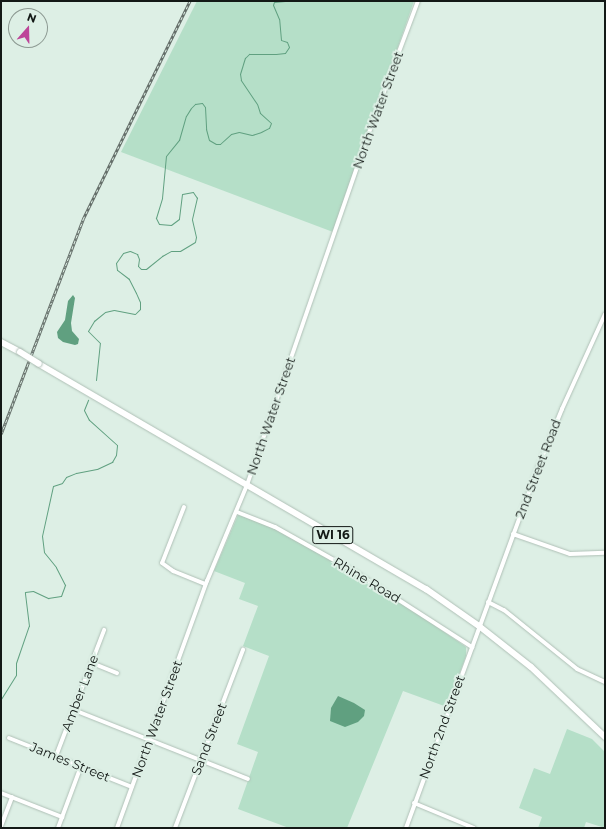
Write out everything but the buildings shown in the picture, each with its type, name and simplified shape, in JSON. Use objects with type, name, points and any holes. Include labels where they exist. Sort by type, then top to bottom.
[{"type":"highway","name":"WI 16","points":[[1,342],[404,576],[479,626],[537,672],[605,736]]},
{"type":"street","name":"North Water Street","points":[[116,828],[206,584],[247,485],[373,123],[418,1]]},
{"type":"street","name":"2nd Street Road","points":[[479,626],[551,434],[605,314]]},
{"type":"street","points":[[184,507],[162,563],[173,571],[206,584]]},
{"type":"street","name":"Rhine Road","points":[[237,512],[275,527],[331,558],[376,584],[472,647]]},
{"type":"street","points":[[513,534],[570,554],[583,556],[605,553]]},
{"type":"street","points":[[488,602],[504,610],[577,669],[605,682]]},
{"type":"street","name":"North 2nd Street","points":[[406,828],[479,626]]},
{"type":"street","name":"Amber Lane","points":[[56,756],[104,630]]},
{"type":"street","name":"Sand Street","points":[[175,828],[243,650]]},
{"type":"street","points":[[92,663],[117,673]]},
{"type":"street","points":[[74,710],[248,779]]},
{"type":"street","name":"James Street","points":[[9,738],[132,787]]},
{"type":"street","points":[[58,828],[81,766]]},
{"type":"street","points":[[1,793],[62,817]]},
{"type":"street","points":[[1,826],[12,797]]},
{"type":"street","points":[[414,803],[474,828]]},
{"type":"shaded area","points":[[197,1],[414,1],[333,232],[121,152]]},
{"type":"shaded area","points":[[73,295],[75,298],[71,323],[72,331],[79,339],[78,344],[75,345],[63,342],[58,338],[57,332],[65,320],[68,301]]},
{"type":"shaded area","points":[[238,515],[273,527],[383,590],[466,647],[466,656],[447,707],[403,691],[347,828],[289,828],[238,809],[258,752],[237,744],[269,656],[243,646],[258,606],[239,599],[245,583],[214,571]]},
{"type":"shaded area","points":[[338,696],[365,710],[364,716],[358,722],[345,727],[330,721],[331,708]]},
{"type":"shaded area","points":[[567,729],[592,739],[605,752],[605,828],[586,822],[584,828],[538,828],[542,817],[519,808],[534,768],[550,774]]},
{"type":"waterway","points":[[96,380],[100,343],[88,331],[94,321],[105,312],[114,310],[135,314],[140,309],[140,302],[129,279],[117,270],[116,263],[123,253],[130,251],[137,254],[139,259],[138,266],[141,269],[146,269],[162,256],[171,251],[180,251],[195,242],[196,237],[192,219],[197,198],[193,192],[182,194],[179,219],[171,225],[159,224],[156,218],[162,198],[166,156],[179,140],[186,116],[191,108],[195,104],[202,103],[205,107],[206,129],[209,140],[216,144],[220,144],[231,134],[239,132],[252,135],[269,128],[271,123],[260,113],[257,104],[241,80],[240,74],[245,58],[249,54],[285,53],[289,47],[287,42],[281,40],[279,19],[273,5],[274,2],[285,1]]},
{"type":"waterway","points":[[1,699],[16,675],[16,663],[29,626],[25,592],[33,591],[48,598],[61,596],[65,585],[56,567],[44,552],[42,536],[53,486],[62,483],[66,477],[76,473],[97,469],[112,462],[116,455],[117,445],[89,420],[84,410],[88,400]]},
{"type":"railway","points":[[1,434],[83,219],[190,1]]}]
